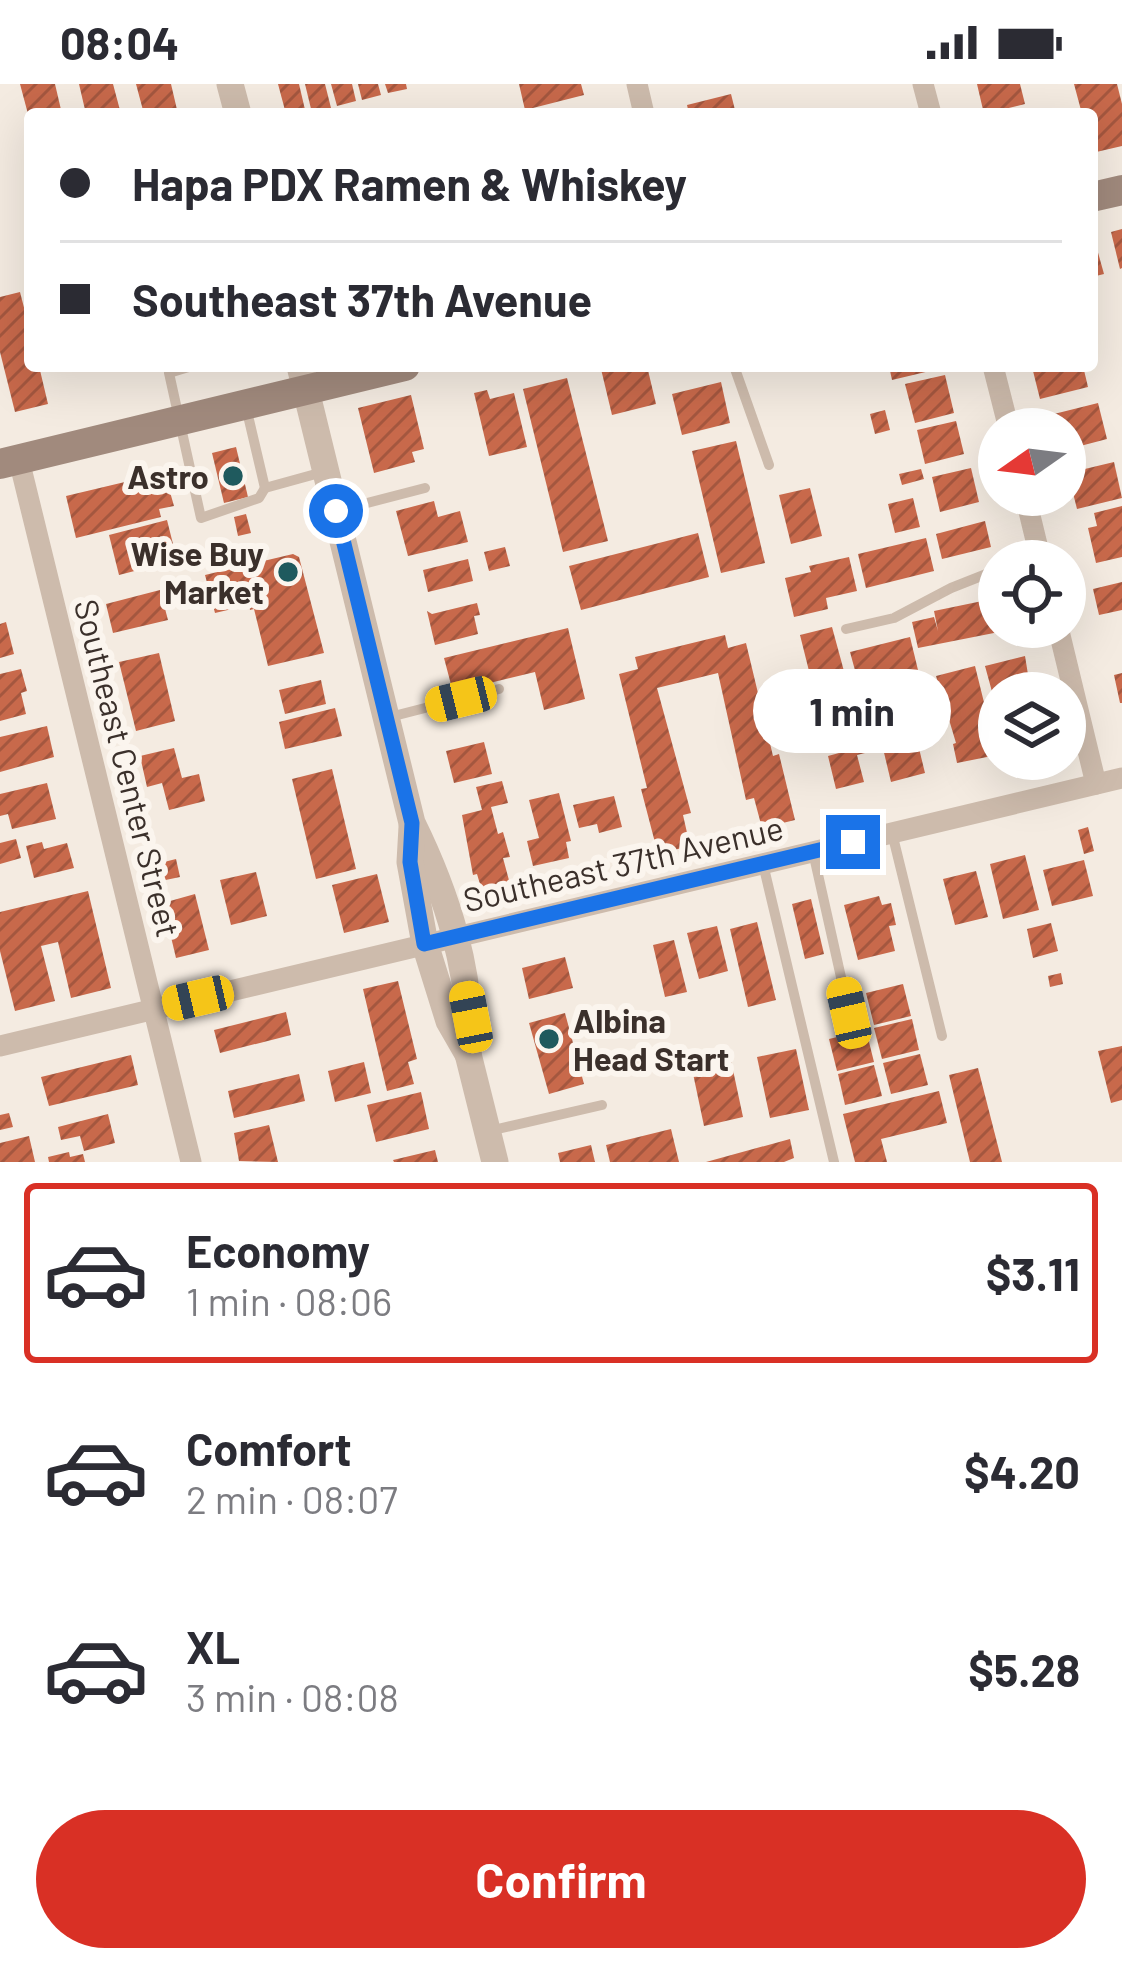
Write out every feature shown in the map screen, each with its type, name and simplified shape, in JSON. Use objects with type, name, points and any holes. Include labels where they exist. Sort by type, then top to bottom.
[{"type":"main road","points":[[9,462],[245,405],[303,378],[354,372]]},
{"type":"street","points":[[995,372],[1004,408]]},
{"type":"street","points":[[303,378],[412,823],[429,857],[455,938],[471,1017],[468,1054]]},
{"type":"street","name":"Southeast Center Street","points":[[9,462],[191,1162]]},
{"type":"street","points":[[1063,648],[1096,784]]},
{"type":"street","name":"Southeast 37th Avenue","points":[[0,1046],[1122,778]]},
{"type":"street","points":[[412,823],[410,862],[424,944],[448,1021],[468,1054],[495,1162]]},
{"type":"lane","points":[[172,372],[178,421],[201,518],[259,499],[265,488],[245,405]]},
{"type":"lane","points":[[736,372],[769,466]]},
{"type":"lane","points":[[265,488],[326,471]]},
{"type":"lane","points":[[336,511],[424,488]]},
{"type":"lane","points":[[846,629],[894,618],[978,577]]},
{"type":"lane","points":[[386,718],[499,689]]},
{"type":"lane","points":[[892,833],[942,1036]]},
{"type":"lane","points":[[813,852],[849,1013]]},
{"type":"lane","points":[[763,864],[834,1162]]},
{"type":"lane","points":[[488,1132],[602,1105]]},
{"type":"building","points":[[20,84],[55,84],[61,108],[26,108]]},
{"type":"building","points":[[79,84],[113,84],[119,108],[85,108]]},
{"type":"building","points":[[136,84],[171,84],[177,108],[142,108]]},
{"type":"building","points":[[278,84],[299,84],[305,108],[284,108]]},
{"type":"building","points":[[305,84],[325,84],[331,108],[311,108]]},
{"type":"building","points":[[331,84],[352,84],[356,101],[337,106]]},
{"type":"building","points":[[358,84],[378,84],[381,95],[362,100]]},
{"type":"building","points":[[385,84],[406,84],[407,89],[388,93]]},
{"type":"building","points":[[519,84],[581,84],[584,95],[525,108]]},
{"type":"building","points":[[977,84],[1020,84],[1025,104],[983,108]]},
{"type":"building","points":[[1074,84],[1117,84],[1122,146],[1098,152],[1098,108],[1080,108]]},
{"type":"building","points":[[731,94],[734,108],[688,108]]},
{"type":"building","points":[[1122,229],[1122,268],[1120,269],[1111,232]]},
{"type":"building","points":[[20,292],[24,372],[40,372],[48,404],[15,412],[0,352],[0,297]]},
{"type":"building","points":[[602,372],[648,372],[656,404],[612,415]]},
{"type":"building","points":[[890,372],[926,372],[892,380]]},
{"type":"building","points":[[1033,372],[1084,372],[1088,387],[1040,399]]},
{"type":"building","points":[[945,375],[954,413],[915,423],[905,384]]},
{"type":"building","points":[[567,378],[608,541],[563,552],[523,389]]},
{"type":"building","points":[[721,382],[730,423],[682,435],[672,394]]},
{"type":"building","points":[[487,390],[490,399],[514,393],[527,447],[489,456],[474,393]]},
{"type":"building","points":[[411,395],[424,449],[412,452],[415,462],[374,473],[358,408]]},
{"type":"building","points":[[1098,403],[1107,439],[1086,444],[1086,408],[1078,408]]},
{"type":"building","points":[[885,410],[890,430],[875,434],[870,414]]},
{"type":"building","points":[[956,421],[964,454],[925,464],[917,430]]},
{"type":"building","points":[[736,441],[765,563],[721,573],[692,451]]},
{"type":"building","points":[[236,447],[248,497],[224,503],[212,453]]},
{"type":"building","points":[[1114,462],[1122,498],[1086,507],[1086,469]]},
{"type":"building","points":[[971,468],[978,502],[940,512],[932,477]]},
{"type":"building","points":[[921,469],[924,479],[902,485],[899,474]]},
{"type":"building","points":[[150,476],[154,488],[168,485],[174,506],[159,509],[161,517],[76,538],[66,496]]},
{"type":"building","points":[[810,488],[822,536],[791,544],[779,495]]},
{"type":"building","points":[[913,498],[920,527],[895,533],[888,504]]},
{"type":"building","points":[[434,501],[438,517],[460,511],[468,542],[408,556],[396,511]]},
{"type":"building","points":[[1122,506],[1122,557],[1096,563],[1088,528],[1097,526],[1094,513]]},
{"type":"building","points":[[246,514],[251,533],[238,536],[234,517]]},
{"type":"building","points":[[167,520],[177,560],[119,575],[109,535]]},
{"type":"building","points":[[985,521],[989,540],[978,540],[978,550],[942,559],[936,534]]},
{"type":"building","points":[[698,533],[709,577],[581,610],[569,566]]},
{"type":"building","points":[[926,538],[934,571],[866,588],[858,554]]},
{"type":"building","points":[[505,547],[510,566],[489,571],[484,552]]},
{"type":"building","points":[[293,554],[299,557],[324,653],[268,666],[254,609],[249,605],[215,613],[205,575]]},
{"type":"building","points":[[849,557],[857,591],[826,598],[828,609],[794,617],[785,578],[811,572],[809,566]]},
{"type":"building","points":[[468,559],[473,581],[428,592],[423,570]]},
{"type":"building","points":[[1122,582],[1122,610],[1099,615],[1093,589]]},
{"type":"building","points":[[160,590],[168,620],[113,633],[106,604]]},
{"type":"building","points":[[978,602],[978,636],[918,648],[912,622],[934,617],[938,631],[934,611]]},
{"type":"building","points":[[477,603],[478,634],[435,645],[427,611],[432,614]]},
{"type":"building","points":[[6,622],[14,654],[0,658],[0,624]]},
{"type":"building","points":[[832,627],[848,686],[815,695],[800,635]]},
{"type":"building","points":[[568,628],[585,699],[544,710],[535,672],[453,692],[444,658]]},
{"type":"building","points":[[725,635],[728,648],[746,643],[773,756],[779,754],[795,820],[762,828],[754,798],[746,800],[718,673],[657,688],[691,813],[683,815],[690,846],[658,854],[619,674],[638,669],[635,657]]},
{"type":"building","points":[[910,637],[918,670],[859,685],[850,652]]},
{"type":"building","points":[[159,653],[175,721],[136,731],[119,662]]},
{"type":"building","points":[[1025,656],[1028,672],[987,672],[985,666]]},
{"type":"building","points":[[975,666],[978,759],[957,763],[956,743],[936,676]]},
{"type":"building","points":[[21,669],[26,714],[0,721],[0,674]]},
{"type":"building","points":[[1122,673],[1122,703],[1120,703],[1114,675]]},
{"type":"building","points":[[321,680],[326,704],[285,714],[279,690]]},
{"type":"building","points":[[861,703],[873,751],[857,755],[864,782],[836,789],[828,756],[839,753],[829,710]]},
{"type":"building","points":[[940,707],[945,728],[928,732],[923,711]]},
{"type":"building","points":[[335,708],[342,736],[285,749],[279,722]]},
{"type":"building","points":[[47,726],[54,757],[0,772],[0,737]]},
{"type":"building","points":[[915,732],[925,773],[891,782],[881,740]]},
{"type":"building","points":[[484,742],[492,774],[454,783],[446,751]]},
{"type":"building","points":[[174,748],[182,778],[199,774],[205,801],[169,810],[162,783],[147,787],[140,756]]},
{"type":"building","points":[[332,769],[356,869],[316,879],[292,779]]},
{"type":"building","points":[[502,781],[508,803],[491,807],[510,857],[503,858],[510,884],[482,891],[477,874],[473,875],[462,815],[482,810],[476,787]]},
{"type":"building","points":[[47,783],[56,819],[12,829],[8,814],[0,816],[0,794]]},
{"type":"building","points":[[559,793],[571,841],[566,842],[569,858],[533,866],[527,841],[539,838],[529,800]]},
{"type":"building","points":[[614,796],[622,827],[599,833],[597,824],[579,828],[573,805]]},
{"type":"building","points":[[1088,827],[1094,851],[1084,854],[1078,830]]},
{"type":"building","points":[[16,839],[21,858],[0,864],[0,843]]},
{"type":"building","points":[[42,842],[44,849],[67,843],[74,868],[34,878],[26,846]]},
{"type":"building","points":[[1025,855],[1039,910],[1003,919],[990,864]]},
{"type":"building","points":[[176,859],[180,877],[156,882],[152,865]]},
{"type":"building","points":[[1084,860],[1093,896],[1052,906],[1043,870]]},
{"type":"building","points":[[976,871],[988,917],[955,925],[943,879]]},
{"type":"building","points":[[256,872],[267,916],[231,925],[220,880]]},
{"type":"building","points":[[377,874],[389,922],[344,933],[332,885]]},
{"type":"building","points":[[88,891],[111,988],[71,998],[58,942],[41,946],[55,1001],[15,1011],[0,951],[0,912]]},
{"type":"building","points":[[195,894],[209,950],[176,958],[163,903]]},
{"type":"building","points":[[879,896],[882,905],[891,903],[896,925],[889,926],[895,951],[858,960],[844,905]]},
{"type":"building","points":[[811,899],[824,954],[805,959],[792,904]]},
{"type":"building","points":[[757,922],[776,1000],[748,1007],[730,929]]},
{"type":"building","points":[[1051,923],[1058,951],[1033,958],[1027,929]]},
{"type":"building","points":[[717,926],[728,971],[699,979],[687,933]]},
{"type":"building","points":[[674,940],[687,992],[665,997],[653,945]]},
{"type":"building","points":[[565,957],[573,988],[529,999],[522,968]]},
{"type":"building","points":[[1061,973],[1063,984],[1050,987],[1048,976]]},
{"type":"building","points":[[398,981],[417,1059],[408,1062],[414,1084],[387,1091],[363,989]]},
{"type":"building","points":[[903,984],[911,1016],[874,1025],[866,993]]},
{"type":"building","points":[[286,1012],[291,1035],[220,1053],[214,1030]]},
{"type":"building","points":[[565,1013],[584,1084],[549,1094],[529,1023]]},
{"type":"building","points":[[912,1019],[919,1050],[882,1059],[874,1028]]},
{"type":"building","points":[[866,1030],[874,1062],[837,1071],[829,1039]]},
{"type":"building","points":[[1122,1046],[1122,1100],[1111,1103],[1098,1051]]},
{"type":"building","points":[[796,1049],[809,1110],[770,1118],[757,1057]]},
{"type":"building","points":[[920,1054],[928,1085],[891,1094],[883,1063]]},
{"type":"building","points":[[131,1055],[138,1085],[49,1106],[41,1077]]},
{"type":"building","points":[[730,1056],[743,1117],[704,1126],[691,1064]]},
{"type":"building","points":[[364,1062],[371,1093],[335,1102],[328,1071]]},
{"type":"building","points":[[874,1065],[882,1096],[845,1105],[838,1074]]},
{"type":"building","points":[[978,1068],[1002,1162],[970,1162],[949,1075]]},
{"type":"building","points":[[299,1074],[305,1101],[234,1118],[228,1091]]},
{"type":"building","points":[[939,1091],[947,1123],[881,1139],[887,1162],[855,1162],[843,1114]]},
{"type":"building","points":[[421,1092],[429,1129],[376,1142],[367,1105]]},
{"type":"building","points":[[9,1113],[13,1127],[0,1130],[0,1115]]},
{"type":"building","points":[[108,1114],[115,1143],[84,1151],[80,1136],[61,1140],[58,1127]]},
{"type":"building","points":[[269,1125],[278,1162],[239,1161],[234,1133]]},
{"type":"building","points":[[671,1129],[679,1162],[610,1162],[606,1145]]},
{"type":"building","points":[[29,1136],[35,1162],[0,1162],[0,1143]]},
{"type":"building","points":[[790,1139],[794,1158],[784,1162],[706,1162]]},
{"type":"building","points":[[591,1145],[595,1162],[560,1162],[558,1153]]},
{"type":"building","points":[[435,1150],[438,1162],[393,1160]]},
{"type":"building","points":[[69,1152],[70,1157],[83,1154],[85,1162],[49,1162],[48,1157]]},
{"type":"place","name":"Astro","points":[[233,476]]},
{"type":"place","name":"Wise Buy Market","points":[[288,572]]},
{"type":"place","name":"Albina Head Start","points":[[549,1039]]},
{"type":"route","points":[[336,511],[412,823],[410,862],[424,944],[853,842]]}]
